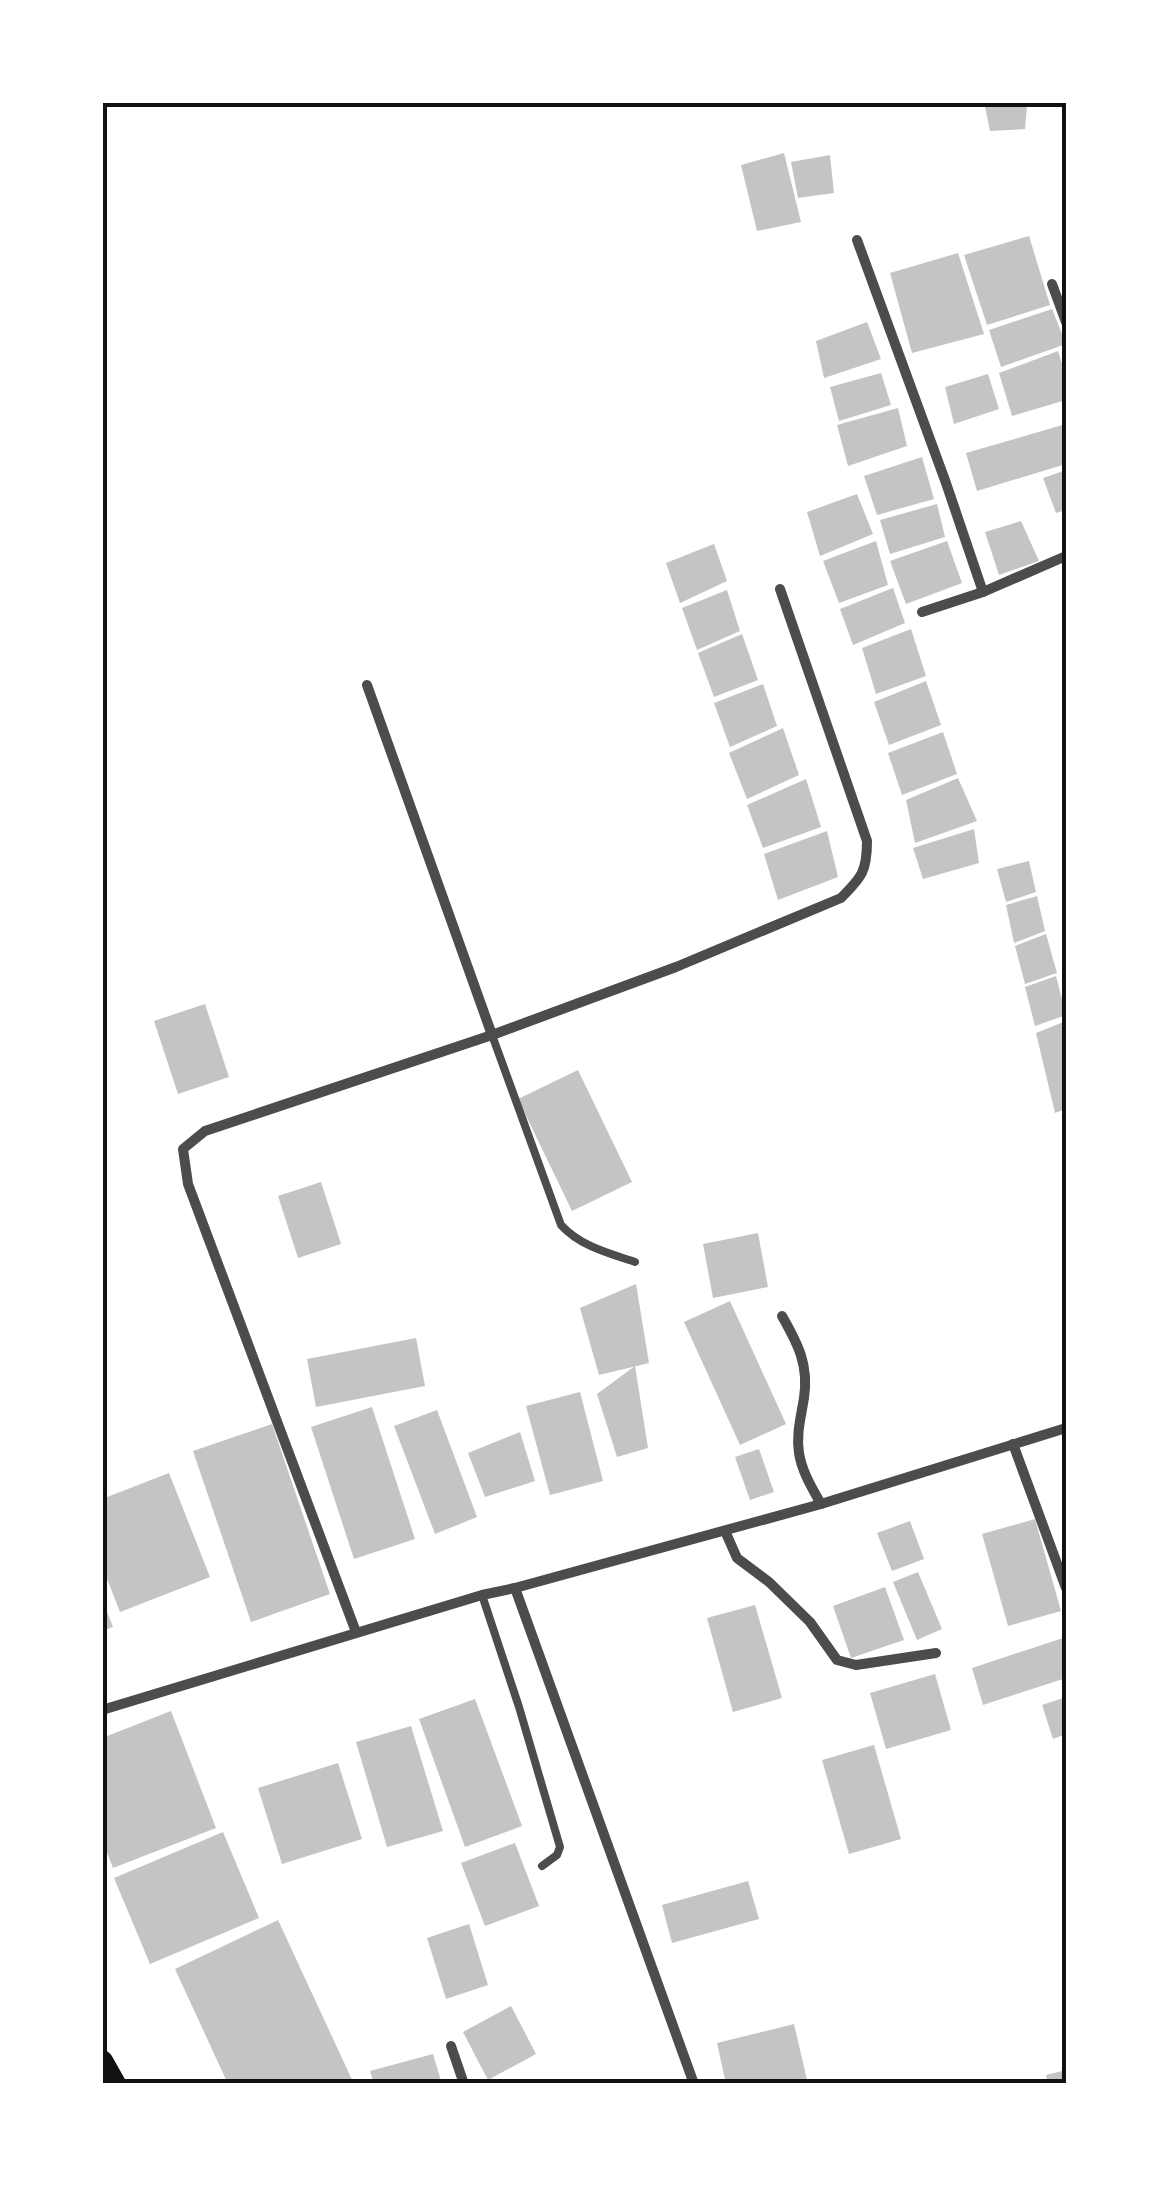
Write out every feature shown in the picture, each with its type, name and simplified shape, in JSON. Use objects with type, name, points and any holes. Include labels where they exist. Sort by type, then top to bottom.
[{"type":"highway","points":[[102,2062],[115,2084]]},
{"type":"street","points":[[857,240],[983,592]]},
{"type":"street","points":[[1052,284],[1066,322]]},
{"type":"street","points":[[922,612],[983,592],[1066,556]]},
{"type":"street","points":[[356,1632],[188,1184],[183,1149],[205,1131],[492,1035],[842,898],[867,865],[867,840],[780,589]]},
{"type":"street","points":[[367,684],[492,1035]]},
{"type":"street","points":[[782,1316],[804,1362],[806,1377],[798,1450],[802,1468],[820,1504]]},
{"type":"street","points":[[102,1710],[482,1595],[820,1504],[1066,1428]]},
{"type":"street","points":[[1013,1444],[1066,1588]]},
{"type":"street","points":[[725,1531],[738,1558],[810,1622],[838,1660],[856,1665],[936,1653]]},
{"type":"street","points":[[515,1588],[694,2084]]},
{"type":"street","points":[[451,2046],[464,2084]]},
{"type":"lane","points":[[492,1035],[560,1225],[585,1244],[635,1262]]},
{"type":"lane","points":[[482,1595],[560,1846],[557,1855],[542,1866]]},
{"type":"building","points":[[984,102],[1040,105],[1027,107],[1025,129],[990,131]]},
{"type":"building","points":[[784,153],[801,222],[757,231],[741,165]]},
{"type":"building","points":[[830,155],[834,193],[798,198],[791,162]]},
{"type":"building","points":[[1029,236],[1050,305],[987,325],[964,255]]},
{"type":"building","points":[[958,253],[984,334],[912,353],[890,273]]},
{"type":"building","points":[[1052,309],[1066,344],[1001,367],[989,330]]},
{"type":"building","points":[[867,322],[881,359],[824,378],[816,341]]},
{"type":"building","points":[[1058,351],[1066,376],[1066,400],[1012,416],[999,373]]},
{"type":"building","points":[[881,373],[891,405],[839,421],[830,387]]},
{"type":"building","points":[[988,374],[999,409],[954,424],[945,387]]},
{"type":"building","points":[[898,408],[907,446],[848,466],[837,425]]},
{"type":"building","points":[[1066,424],[1066,464],[977,491],[966,453]]},
{"type":"building","points":[[922,457],[934,499],[877,515],[864,476]]},
{"type":"building","points":[[1066,470],[1066,510],[1056,513],[1043,478]]},
{"type":"building","points":[[857,494],[873,534],[820,556],[807,512]]},
{"type":"building","points":[[937,504],[945,537],[890,554],[880,520]]},
{"type":"building","points":[[1021,521],[1039,561],[999,575],[985,532]]},
{"type":"building","points":[[876,541],[888,585],[839,603],[823,561]]},
{"type":"building","points":[[947,541],[962,583],[906,604],[890,561]]},
{"type":"building","points":[[714,544],[727,581],[680,603],[666,563]]},
{"type":"building","points":[[893,588],[905,623],[853,645],[840,609]]},
{"type":"building","points":[[727,590],[740,631],[697,650],[682,608]]},
{"type":"building","points":[[911,629],[926,676],[876,694],[862,648]]},
{"type":"building","points":[[742,634],[758,680],[714,697],[698,653]]},
{"type":"building","points":[[926,681],[941,725],[889,745],[874,702]]},
{"type":"building","points":[[763,684],[777,726],[730,747],[714,703]]},
{"type":"building","points":[[783,728],[799,775],[747,799],[729,753]]},
{"type":"building","points":[[943,732],[957,774],[902,795],[888,753]]},
{"type":"building","points":[[958,778],[977,821],[915,843],[906,800]]},
{"type":"building","points":[[806,779],[821,827],[763,848],[747,805]]},
{"type":"building","points":[[974,829],[979,863],[923,879],[913,848]]},
{"type":"building","points":[[827,831],[838,877],[778,900],[764,854]]},
{"type":"building","points":[[1029,861],[1036,892],[1006,902],[997,869]]},
{"type":"building","points":[[1037,896],[1045,931],[1014,943],[1006,905]]},
{"type":"building","points":[[1046,934],[1057,973],[1025,984],[1015,946]]},
{"type":"building","points":[[1056,976],[1066,1015],[1035,1026],[1025,987]]},
{"type":"building","points":[[205,1004],[229,1077],[178,1094],[154,1021]]},
{"type":"building","points":[[1066,1021],[1066,1109],[1055,1113],[1036,1033]]},
{"type":"building","points":[[578,1070],[632,1182],[572,1211],[518,1099]]},
{"type":"building","points":[[321,1182],[341,1244],[298,1258],[278,1196]]},
{"type":"building","points":[[758,1233],[768,1287],[713,1298],[703,1244]]},
{"type":"building","points":[[636,1284],[649,1363],[599,1375],[580,1308]]},
{"type":"building","points":[[730,1301],[786,1424],[740,1445],[684,1322]]},
{"type":"building","points":[[416,1338],[425,1386],[316,1407],[307,1359]]},
{"type":"building","points":[[635,1366],[648,1448],[617,1457],[597,1394]]},
{"type":"building","points":[[580,1392],[603,1481],[550,1495],[526,1406]]},
{"type":"building","points":[[372,1407],[415,1539],[354,1559],[311,1427]]},
{"type":"building","points":[[437,1410],[477,1517],[435,1534],[394,1426]]},
{"type":"building","points":[[272,1424],[330,1594],[251,1622],[193,1451]]},
{"type":"building","points":[[520,1432],[535,1481],[485,1497],[468,1453]]},
{"type":"building","points":[[759,1449],[774,1492],[750,1500],[735,1457]]},
{"type":"building","points":[[169,1473],[210,1577],[120,1612],[102,1566],[102,1499]]},
{"type":"building","points":[[1035,1519],[1061,1611],[1008,1626],[982,1534]]},
{"type":"building","points":[[910,1521],[924,1559],[892,1571],[877,1533]]},
{"type":"building","points":[[918,1572],[942,1629],[917,1640],[893,1582]]},
{"type":"building","points":[[885,1587],[904,1640],[851,1658],[833,1606]]},
{"type":"building","points":[[102,1599],[113,1627],[102,1631]]},
{"type":"building","points":[[755,1605],[782,1698],[733,1712],[707,1618]]},
{"type":"building","points":[[1066,1637],[1066,1678],[983,1705],[972,1668]]},
{"type":"building","points":[[935,1674],[951,1730],[886,1749],[870,1693]]},
{"type":"building","points":[[1066,1697],[1066,1734],[1053,1739],[1042,1705]]},
{"type":"building","points":[[475,1699],[522,1826],[465,1847],[419,1719]]},
{"type":"building","points":[[171,1711],[216,1828],[113,1868],[102,1840],[102,1738]]},
{"type":"building","points":[[411,1726],[443,1831],[387,1847],[356,1742]]},
{"type":"building","points":[[874,1745],[901,1839],[849,1854],[822,1760]]},
{"type":"building","points":[[338,1763],[362,1839],[282,1864],[258,1788]]},
{"type":"building","points":[[223,1832],[259,1918],[150,1964],[114,1878]]},
{"type":"building","points":[[515,1843],[539,1906],[485,1926],[461,1863]]},
{"type":"building","points":[[748,1881],[759,1919],[672,1943],[662,1905]]},
{"type":"building","points":[[278,1920],[354,2084],[228,2084],[175,1969]]},
{"type":"building","points":[[469,1924],[488,1985],[446,1999],[427,1938]]},
{"type":"building","points":[[511,2006],[536,2054],[488,2080],[463,2032]]},
{"type":"building","points":[[794,2024],[808,2084],[726,2084],[717,2043]]},
{"type":"building","points":[[433,2054],[442,2084],[374,2084],[370,2071]]},
{"type":"building","points":[[1066,2070],[1066,2084],[1048,2084],[1046,2075]]}]
